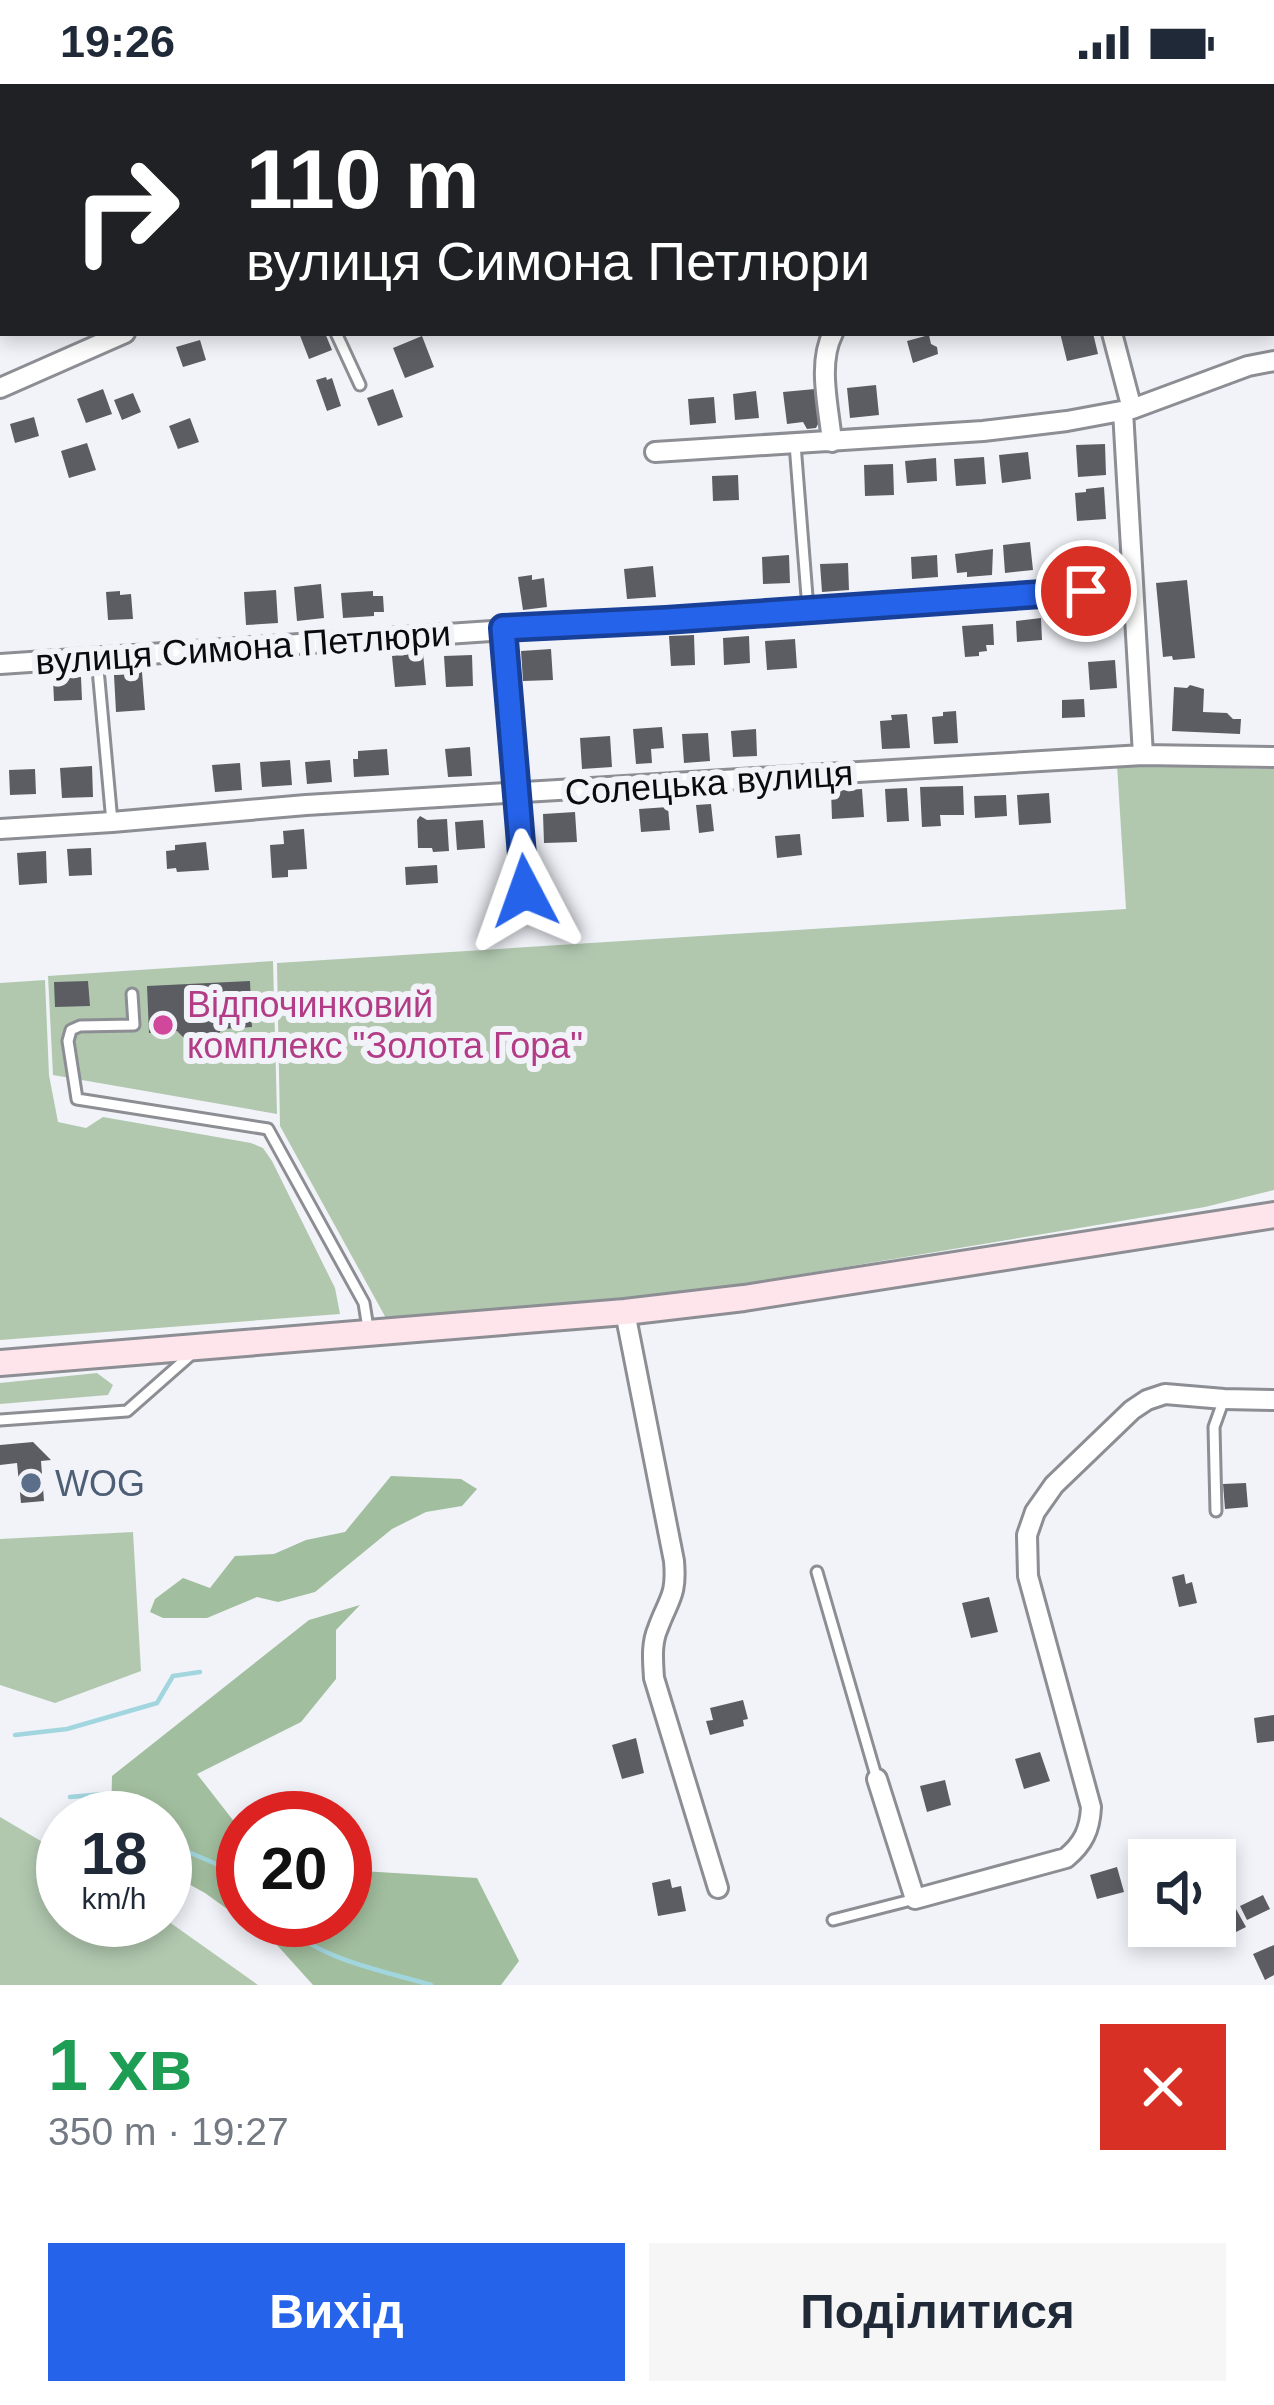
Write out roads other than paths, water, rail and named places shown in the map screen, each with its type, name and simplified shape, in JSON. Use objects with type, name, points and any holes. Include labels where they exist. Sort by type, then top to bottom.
[{"type":"main road","points":[[0,1363],[625,1312],[744,1298],[1269,1216]]},
{"type":"street","points":[[2,382],[117,336]]},
{"type":"street","points":[[832,336],[825,373],[832,442]]},
{"type":"street","points":[[1113,336],[1128,410],[1132,588],[1143,755]]},
{"type":"street","points":[[655,452],[983,431],[1128,410],[1274,361]]},
{"type":"street","name":"вулиця Симона Петлюри","points":[[0,664],[1132,588]]},
{"type":"street","points":[[503,628],[518,794]]},
{"type":"street","name":"Солецька вулиця","points":[[0,829],[306,805],[1143,755],[1274,757]]},
{"type":"street","points":[[625,1312],[676,1583],[656,1630],[654,1678],[718,1888]]},
{"type":"street","points":[[877,1779],[915,1899],[1066,1858],[1079,1847],[1090,1823],[1090,1808],[1028,1576],[1026,1554],[1035,1512],[1054,1485],[1147,1400],[1166,1394],[1274,1400]]},
{"type":"lane","points":[[337,336],[359,385]]},
{"type":"lane","points":[[795,445],[808,609]]},
{"type":"lane","points":[[97,658],[112,822]]},
{"type":"lane","points":[[518,794],[525,891]]},
{"type":"lane","points":[[132,994],[134,1025],[71,1030],[68,1041],[77,1099],[268,1129],[364,1304],[368,1334]]},
{"type":"lane","points":[[0,1420],[128,1411],[197,1349]]},
{"type":"lane","points":[[1216,1511],[1214,1427],[1224,1400]]},
{"type":"lane","points":[[817,1573],[877,1779]]},
{"type":"lane","points":[[833,1920],[915,1899]]},
{"type":"waterway","points":[[15,1735],[67,1729],[157,1703],[173,1676],[200,1672]]},
{"type":"waterway","points":[[192,1854],[216,1864]]},
{"type":"waterway","points":[[316,1947],[431,1985]]},
{"type":"place","name":"Відпочинковий комплекс \"Золота Гора\"","points":[[163,1025]]},
{"type":"place","name":"WOG","points":[[31,1483]]}]
